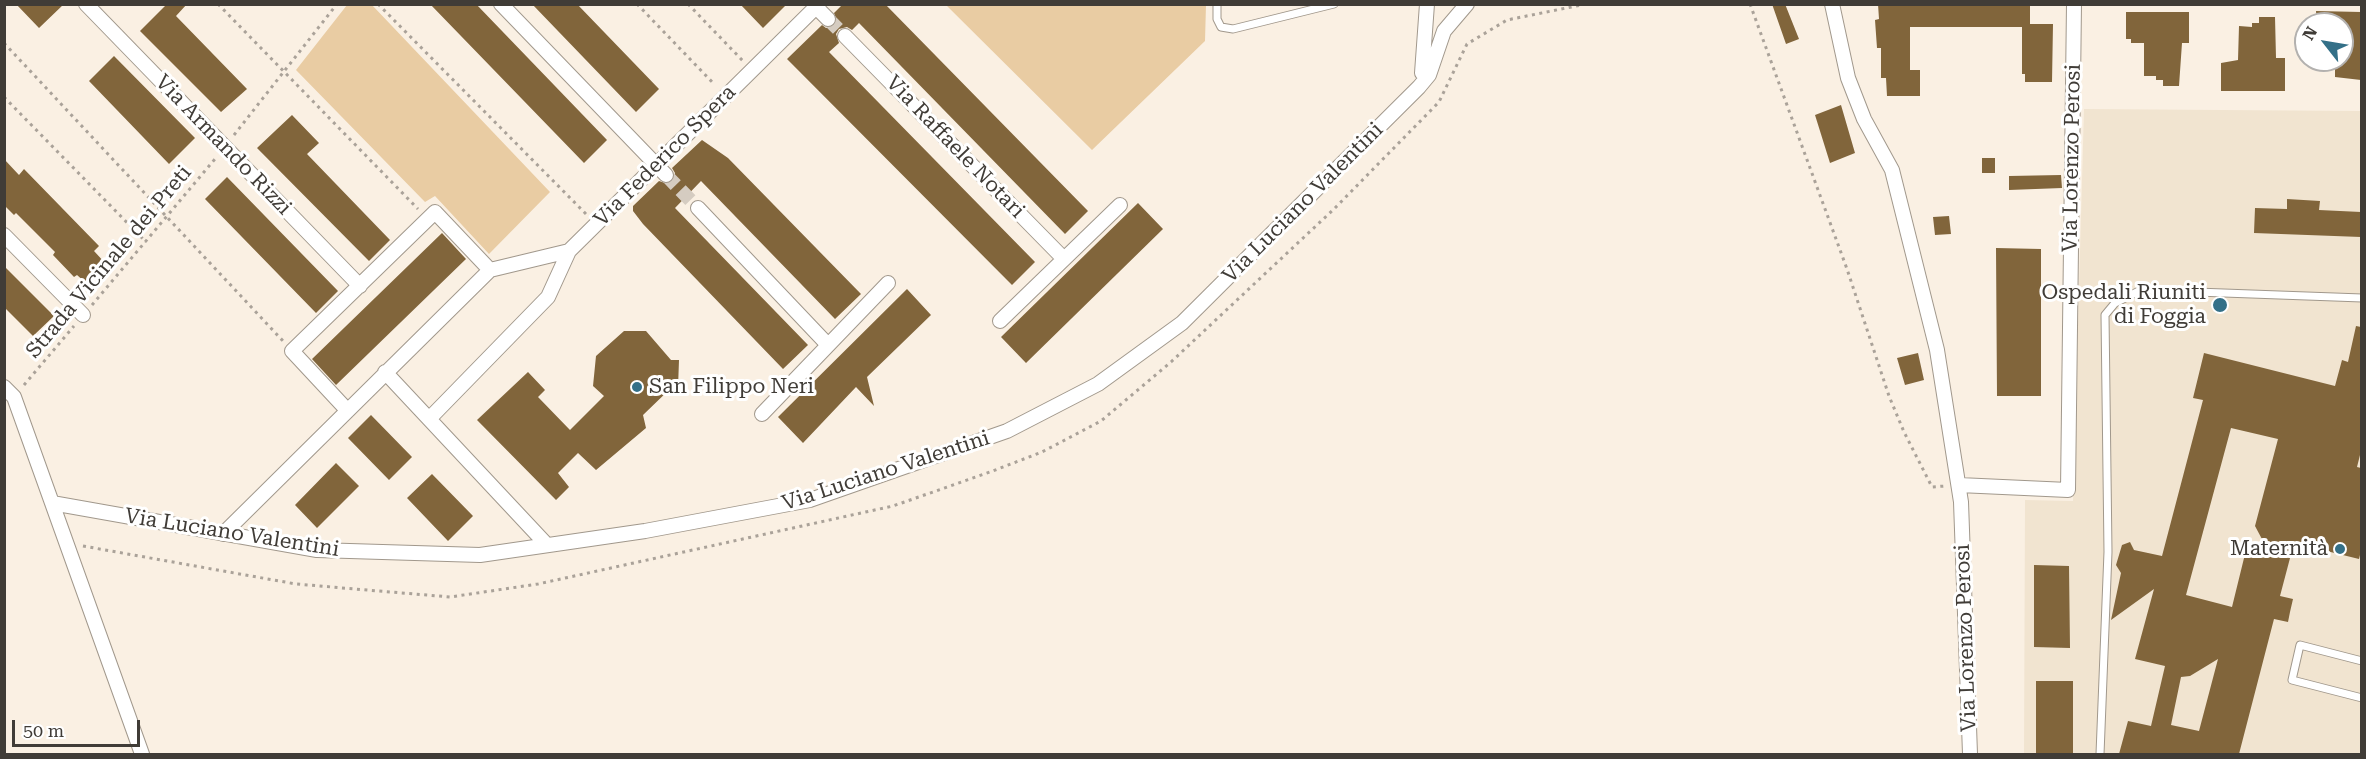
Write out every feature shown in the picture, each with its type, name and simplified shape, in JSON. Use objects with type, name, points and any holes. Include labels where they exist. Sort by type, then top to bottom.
[{"type":"street","name":"Via Armando Rizzi","points":[[86,4],[360,286]]},
{"type":"street","points":[[501,4],[661,170]]},
{"type":"street","points":[[1419,87],[1425,62],[1427,4]]},
{"type":"street","name":"Via Luciano Valentini","points":[[52,503],[329,551],[480,555],[751,513],[810,500],[1007,431],[1098,384],[1182,323],[1419,87],[1429,75],[1444,31],[1467,4]]},
{"type":"street","name":"Via Lorenzo Perosi","points":[[1832,4],[1848,78],[1864,119],[1892,170],[1937,350],[1959,485],[1970,754]]},
{"type":"street","name":"Via Lorenzo Perosi","points":[[1959,485],[2068,490],[2074,4]]},
{"type":"street","name":"Via Federico Spera","points":[[569,251],[596,224],[661,170],[726,96],[818,6]]},
{"type":"street","points":[[818,6],[828,19]]},
{"type":"street","name":"Via Raffaele Notari","points":[[845,36],[1064,259]]},
{"type":"street","points":[[1000,321],[1120,205]]},
{"type":"street","points":[[698,208],[828,345]]},
{"type":"street","points":[[347,410],[292,351],[435,212],[490,270]]},
{"type":"street","points":[[4,235],[83,315]]},
{"type":"street","points":[[429,419],[548,297],[569,251]]},
{"type":"street","points":[[223,534],[490,270],[569,251]]},
{"type":"street","points":[[762,414],[888,283]]},
{"type":"street","points":[[385,372],[547,545]]},
{"type":"street","points":[[9,392],[52,503],[142,754]]},
{"type":"lane","points":[[1217,4],[1217,18],[1221,27],[1233,29],[1334,4]]},
{"type":"lane","points":[[2100,754],[2108,552],[2104,315],[2115,303],[2141,290],[2361,298]]},
{"type":"lane","points":[[2361,661],[2300,645],[2292,680],[2361,698]]},
{"type":"path","points":[[218,4],[415,208],[435,212]]},
{"type":"path","name":"Strada Vicinale dei Preti","points":[[9,392],[83,315],[168,216],[337,4]]},
{"type":"path","points":[[378,4],[596,224]]},
{"type":"path","points":[[637,4],[726,96]]},
{"type":"path","points":[[688,4],[752,70]]},
{"type":"path","points":[[66,543],[296,584],[450,597],[538,584],[893,506],[990,472],[1042,452],[1101,421],[1171,362],[1334,209],[1439,102],[1467,44],[1507,21],[1586,4]]},
{"type":"path","points":[[1750,4],[1904,432],[1932,487],[1959,485]]},
{"type":"path","points":[[4,43],[292,351]]},
{"type":"path","points":[[4,97],[146,242]]},
{"type":"shaded area","points":[[347,5],[372,5],[550,192],[489,254],[435,196],[425,202],[296,70]]},
{"type":"shaded area","points":[[946,5],[1206,5],[1205,41],[1092,150]]},
{"type":"shaded area","name":"Ospedali Riuniti di Foggia","points":[[2084,109],[2361,111],[2361,754],[2024,754],[2025,500],[2073,501]]},
{"type":"building","points":[[16,4],[64,4],[39,28]]},
{"type":"building","points":[[167,4],[187,4],[176,16],[247,89],[221,112],[140,31]]},
{"type":"building","points":[[430,4],[476,4],[607,140],[584,163]]},
{"type":"building","points":[[532,4],[577,4],[659,89],[636,112]]},
{"type":"building","points":[[740,4],[787,4],[763,28]]},
{"type":"building","points":[[843,4],[885,4],[1088,211],[1065,234],[859,23],[852,30],[847,27],[839,29],[836,34],[839,43],[829,52],[1035,262],[1012,285],[787,59],[822,25],[826,28],[834,26],[837,21],[834,13]]},
{"type":"building","points":[[1772,4],[1785,4],[1799,39],[1786,44]]},
{"type":"building","points":[[1878,4],[2030,4],[2030,24],[2053,24],[2052,82],[2025,82],[2025,74],[2022,74],[2022,27],[1910,27],[1910,70],[1920,70],[1920,96],[1887,96],[1886,78],[1881,78],[1881,48],[1877,48],[1875,20],[1879,19]]},
{"type":"building","points":[[2316,11],[2361,12],[2361,80],[2335,77],[2335,72],[2354,72],[2354,12]]},
{"type":"building","points":[[2126,12],[2189,12],[2189,43],[2182,43],[2179,86],[2163,86],[2163,80],[2156,80],[2156,76],[2144,76],[2144,43],[2131,43],[2131,39],[2126,39]]},
{"type":"building","points":[[2259,17],[2275,17],[2276,58],[2285,58],[2285,91],[2221,91],[2221,63],[2238,60],[2239,26],[2252,27],[2252,23],[2259,23]]},
{"type":"building","points":[[114,56],[195,138],[169,164],[89,81]]},
{"type":"building","points":[[1841,105],[1855,153],[1830,163],[1815,115]]},
{"type":"building","points":[[292,115],[319,143],[307,154],[390,240],[369,261],[257,148]]},
{"type":"building","points":[[702,140],[728,158],[861,294],[835,319],[701,181],[675,208],[808,345],[783,369],[633,211],[633,206],[659,181],[668,184],[673,181],[675,173],[672,168]]},
{"type":"building","points":[[1982,158],[1995,158],[1995,173],[1982,173]]},
{"type":"building","points":[[4,159],[19,175],[24,169],[99,246],[94,251],[106,264],[86,283],[77,275],[74,277],[53,255],[55,252],[16,213],[14,215],[4,205]]},
{"type":"building","points":[[2061,175],[2062,188],[2009,190],[2009,176]]},
{"type":"building","points":[[227,177],[338,291],[316,313],[205,199]]},
{"type":"building","points":[[2287,199],[2320,201],[2319,210],[2361,212],[2361,237],[2254,233],[2255,208],[2287,209]]},
{"type":"building","points":[[1138,203],[1163,229],[1026,363],[1001,337]]},
{"type":"building","points":[[1949,216],[1951,234],[1935,235],[1933,217]]},
{"type":"building","points":[[442,233],[466,259],[336,385],[312,359]]},
{"type":"building","points":[[1996,248],[2041,249],[2041,396],[1997,396]]},
{"type":"building","points":[[4,266],[54,316],[33,336],[4,307]]},
{"type":"building","points":[[907,289],[931,315],[867,377],[874,406],[856,387],[803,443],[778,417]]},
{"type":"building","name":"Maternità","points":[[2356,326],[2361,327],[2361,451],[2357,467],[2361,468],[2361,551],[2359,559],[2294,543],[2280,596],[2293,599],[2288,622],[2274,619],[2239,754],[2119,754],[2128,721],[2151,726],[2165,666],[2135,659],[2154,589],[2111,620],[2121,573],[2116,565],[2122,545],[2130,542],[2134,550],[2162,556],[2203,400],[2193,398],[2204,353],[2335,386],[2342,360],[2348,362]],"holes":[[[2231,428],[2278,439],[2255,526],[2271,556],[2246,550],[2232,607],[2186,595]],[[2218,659],[2199,731],[2171,725],[2181,677],[2190,676]]]},
{"type":"building","points":[[624,331],[646,331],[671,360],[679,360],[678,388],[671,388],[643,415],[646,428],[596,470],[578,453],[558,473],[569,487],[556,500],[477,420],[528,372],[545,390],[538,397],[570,430],[604,396],[593,386],[596,356]]},
{"type":"building","points":[[1918,353],[1924,380],[1905,385],[1897,358]]},
{"type":"building","points":[[371,415],[412,457],[389,480],[348,438]]},
{"type":"building","points":[[336,463],[359,486],[317,528],[295,505]]},
{"type":"building","points":[[432,474],[473,516],[448,541],[407,498]]},
{"type":"building","points":[[2034,565],[2069,566],[2070,648],[2034,647]]},
{"type":"building","points":[[2036,681],[2073,681],[2073,754],[2036,754]]},
{"type":"tunnel","points":[[828,19],[845,36]]},
{"type":"tunnel","points":[[666,175],[698,208]]},
{"type":"place","name":"Ospedali Riuniti di Foggia","points":[[2220,305]]},
{"type":"place","name":"San Filippo Neri","points":[[637,387]]},
{"type":"place","name":"Maternità","points":[[2340,549]]}]
